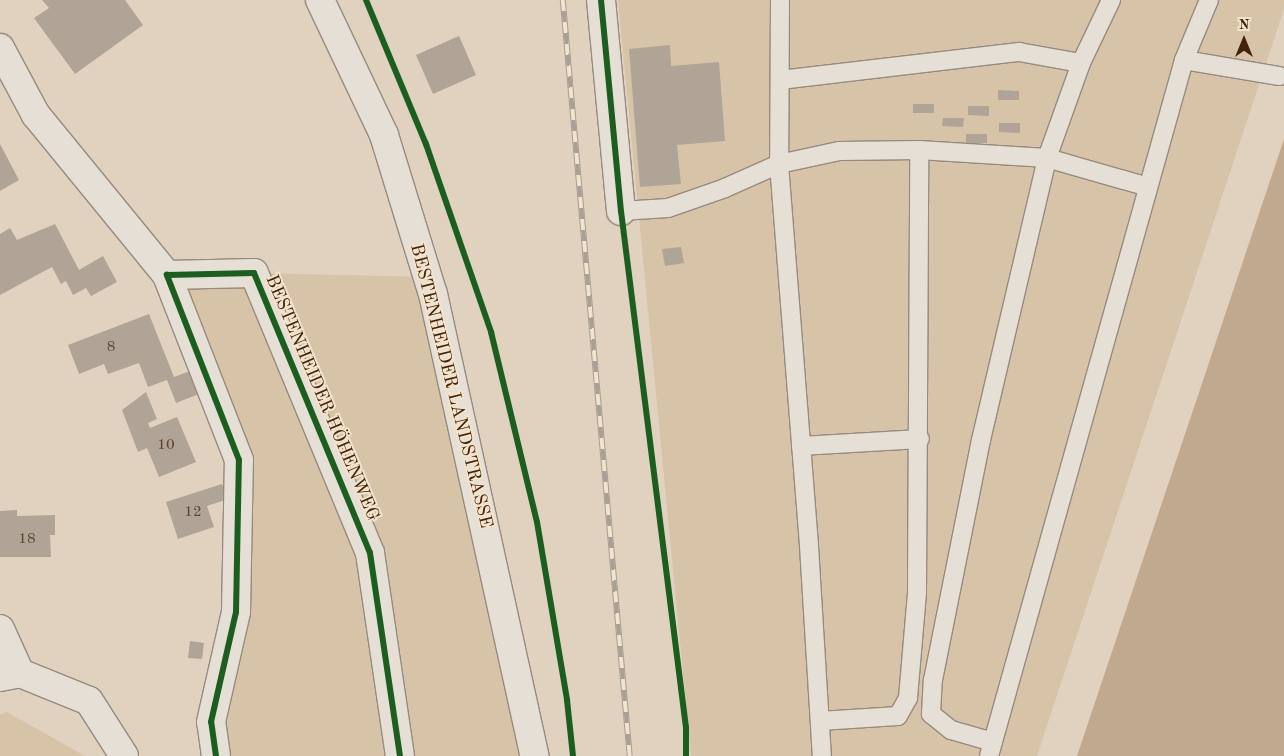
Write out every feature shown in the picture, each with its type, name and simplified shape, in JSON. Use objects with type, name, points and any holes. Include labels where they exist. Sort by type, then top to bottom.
[{"type":"street","name":"BESTENHEIDER LANDSTRASSE","points":[[320,0],[384,135],[433,294],[535,756]]},
{"type":"street","points":[[601,0],[621,211]]},
{"type":"street","points":[[0,48],[36,115],[167,275],[239,460],[236,612],[211,722],[216,756]]},
{"type":"street","name":"BESTENHEIDER HÖHENWEG","points":[[167,275],[254,274],[370,553],[400,756]]},
{"type":"street","points":[[0,628],[10,675],[88,701],[124,756]]},
{"type":"lane","points":[[780,0],[779,164],[801,446],[822,756]]},
{"type":"lane","points":[[1111,0],[1081,63],[1047,158],[981,440],[933,680],[932,714],[951,730],[991,749],[1184,60],[1209,0]]},
{"type":"lane","points":[[780,80],[1019,52],[1081,63]]},
{"type":"lane","points":[[1184,60],[1280,76]]},
{"type":"lane","points":[[621,211],[668,208],[725,188],[779,164],[839,151],[919,150],[1047,158],[1148,186]]},
{"type":"lane","points":[[820,721],[898,716],[908,698],[917,592],[920,439],[919,150]]},
{"type":"lane","points":[[801,446],[920,439]]},
{"type":"shaded area","points":[[618,0],[1284,0],[1284,9],[1037,756],[691,756]]},
{"type":"shaded area","points":[[1284,139],[1284,756],[1077,756]]},
{"type":"shaded area","points":[[254,273],[427,277],[535,756],[213,756],[235,615],[239,460],[167,275]]},
{"type":"shaded area","points":[[7,712],[85,756],[0,756],[0,715]]},
{"type":"building","points":[[42,0],[125,0],[143,25],[75,74],[34,18],[49,8]]},
{"type":"building","points":[[459,36],[476,75],[433,94],[416,55]]},
{"type":"building","points":[[670,45],[671,66],[719,62],[725,141],[677,145],[681,184],[640,187],[629,49]]},
{"type":"building","points":[[998,90],[1019,91],[1019,100],[998,100]]},
{"type":"building","points":[[913,104],[934,104],[934,113],[913,113]]},
{"type":"building","points":[[968,106],[989,106],[989,116],[968,115]]},
{"type":"building","points":[[943,118],[964,118],[963,127],[942,126]]},
{"type":"building","points":[[999,123],[1020,123],[1020,133],[999,132]]},
{"type":"building","points":[[966,134],[987,134],[987,143],[966,143]]},
{"type":"building","points":[[0,144],[19,180],[0,191]]},
{"type":"building","points":[[55,224],[79,270],[103,256],[117,282],[91,296],[86,288],[73,295],[66,281],[61,284],[52,267],[0,295],[0,234],[10,228],[17,240]]},
{"type":"building","points":[[681,247],[684,263],[665,266],[662,249]]},
{"type":"building","points":[[149,314],[174,377],[190,371],[199,394],[176,403],[167,380],[148,387],[139,363],[108,374],[104,364],[79,374],[68,345]]},
{"type":"building","points":[[146,392],[157,419],[148,423],[150,428],[177,417],[196,462],[159,477],[147,448],[138,452],[122,410]]},
{"type":"building","points":[[222,484],[228,499],[207,506],[214,527],[178,539],[166,502]]},
{"type":"building","points":[[17,510],[17,516],[55,515],[55,535],[50,535],[51,557],[0,557],[0,511]]},
{"type":"building","points":[[190,641],[204,643],[202,659],[188,658]]},
{"type":"railway","points":[[563,0],[630,756]]},
{"type":"cycle path","points":[[366,0],[426,144],[491,332],[537,522],[567,700],[573,756]]},
{"type":"cycle path","points":[[601,0],[621,211],[686,728],[686,756]]},
{"type":"cycle path","points":[[216,756],[211,722],[236,612],[239,460],[167,275],[254,273],[370,553],[400,756]]}]
